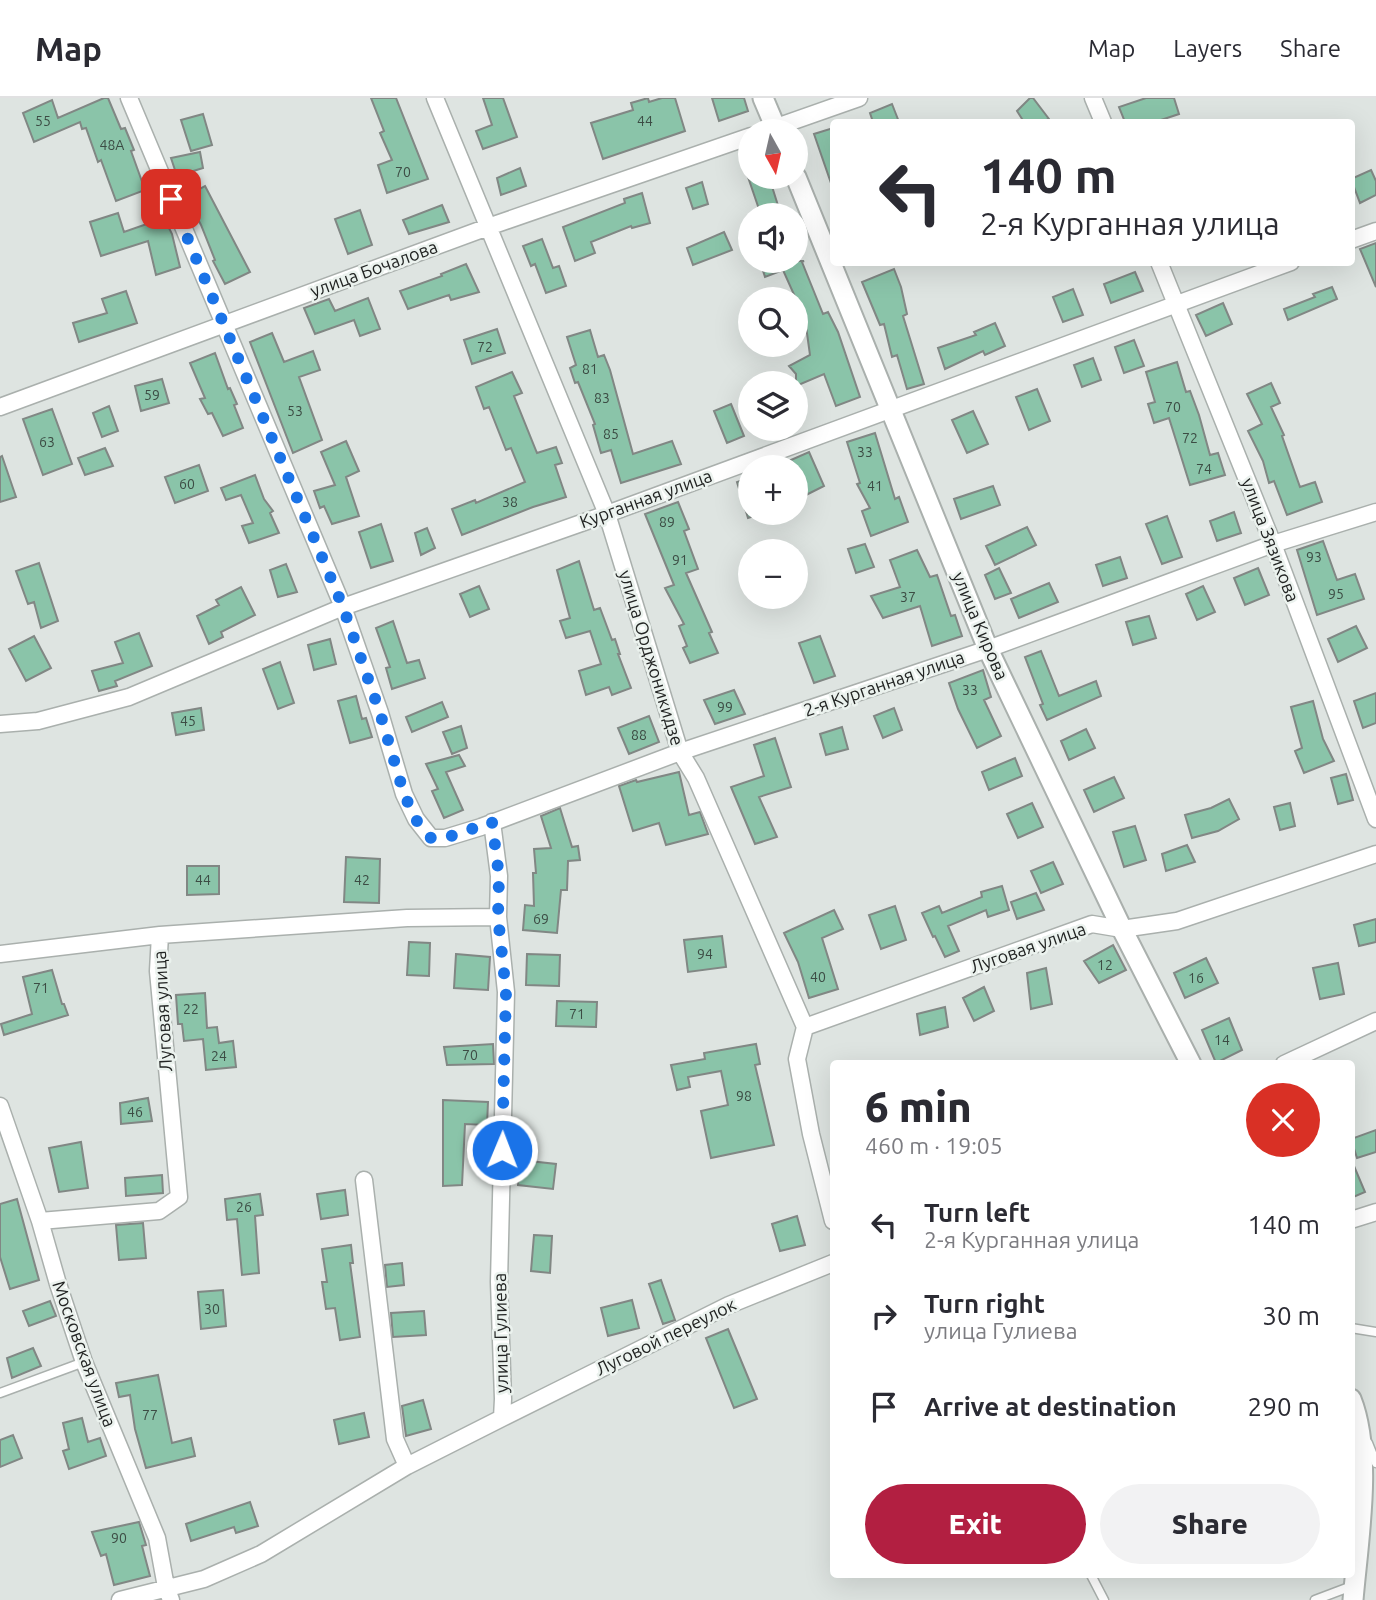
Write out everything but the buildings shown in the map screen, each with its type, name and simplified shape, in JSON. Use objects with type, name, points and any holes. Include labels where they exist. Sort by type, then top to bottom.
[{"type":"street","points":[[130,98],[343,607]]},
{"type":"street","name":"улица Орджоникидзе","points":[[435,98],[607,514],[680,752],[696,778],[805,1027]]},
{"type":"street","points":[[763,98],[770,119]]},
{"type":"street","points":[[803,119],[859,98]]},
{"type":"street","points":[[1093,98],[1102,119]]},
{"type":"street","name":"улица Бочалова","points":[[0,407],[488,227],[738,140]]},
{"type":"street","name":"улица Кирова","points":[[801,189],[830,260]]},
{"type":"street","points":[[1355,239],[1376,231]]},
{"type":"street","name":"улица Кирова","points":[[832,266],[988,649],[1122,929],[1189,1060]]},
{"type":"street","name":"улица Зязикова","points":[[1161,266],[1273,544],[1376,819]]},
{"type":"street","name":"Курганная улица","points":[[0,723],[38,721],[130,697],[343,607],[607,514],[1280,266]]},
{"type":"street","name":"2-я Курганная улица","points":[[343,607],[380,713],[404,794],[416,820],[431,838],[445,838],[680,752],[988,649],[1273,544],[1376,512]]},
{"type":"street","name":"улица Гулиева","points":[[120,1600],[168,1593],[261,1554],[407,1466],[502,1418],[499,1282],[506,992],[498,917],[499,876],[492,822]]},
{"type":"street","name":"Луговая улица","points":[[805,1027],[1092,924],[1122,929],[1177,920],[1376,854]]},
{"type":"street","name":"Луговая улица","points":[[40,1221],[159,1211],[179,1197],[158,971],[160,935],[407,918],[498,917]]},
{"type":"street","points":[[0,954],[160,935]]},
{"type":"street","points":[[1293,1060],[1376,1021]]},
{"type":"street","points":[[805,1027],[797,1059],[811,1134],[830,1209]]},
{"type":"street","name":"Московская улица","points":[[0,1106],[40,1221],[84,1362],[157,1538],[168,1593]]},
{"type":"street","points":[[364,1180],[395,1439],[407,1466]]},
{"type":"street","points":[[1355,1219],[1376,1212]]},
{"type":"street","name":"Луговой переулок","points":[[502,1418],[729,1305],[830,1264]]},
{"type":"street","points":[[1355,1408],[1359,1418],[1362,1472],[1355,1578]]},
{"type":"lane","points":[[1355,1329],[1376,1332]]},
{"type":"lane","points":[[0,1393],[84,1362]]},
{"type":"lane","points":[[1359,1418],[1376,1463]]},
{"type":"lane","points":[[1093,1578],[1104,1600]]},
{"type":"lane","points":[[1315,1600],[1354,1593]]},
{"type":"route","points":[[171,199],[343,607],[380,713],[404,794],[416,820],[431,838],[445,838],[492,822],[499,876],[498,917],[506,992],[502,1150]]}]
